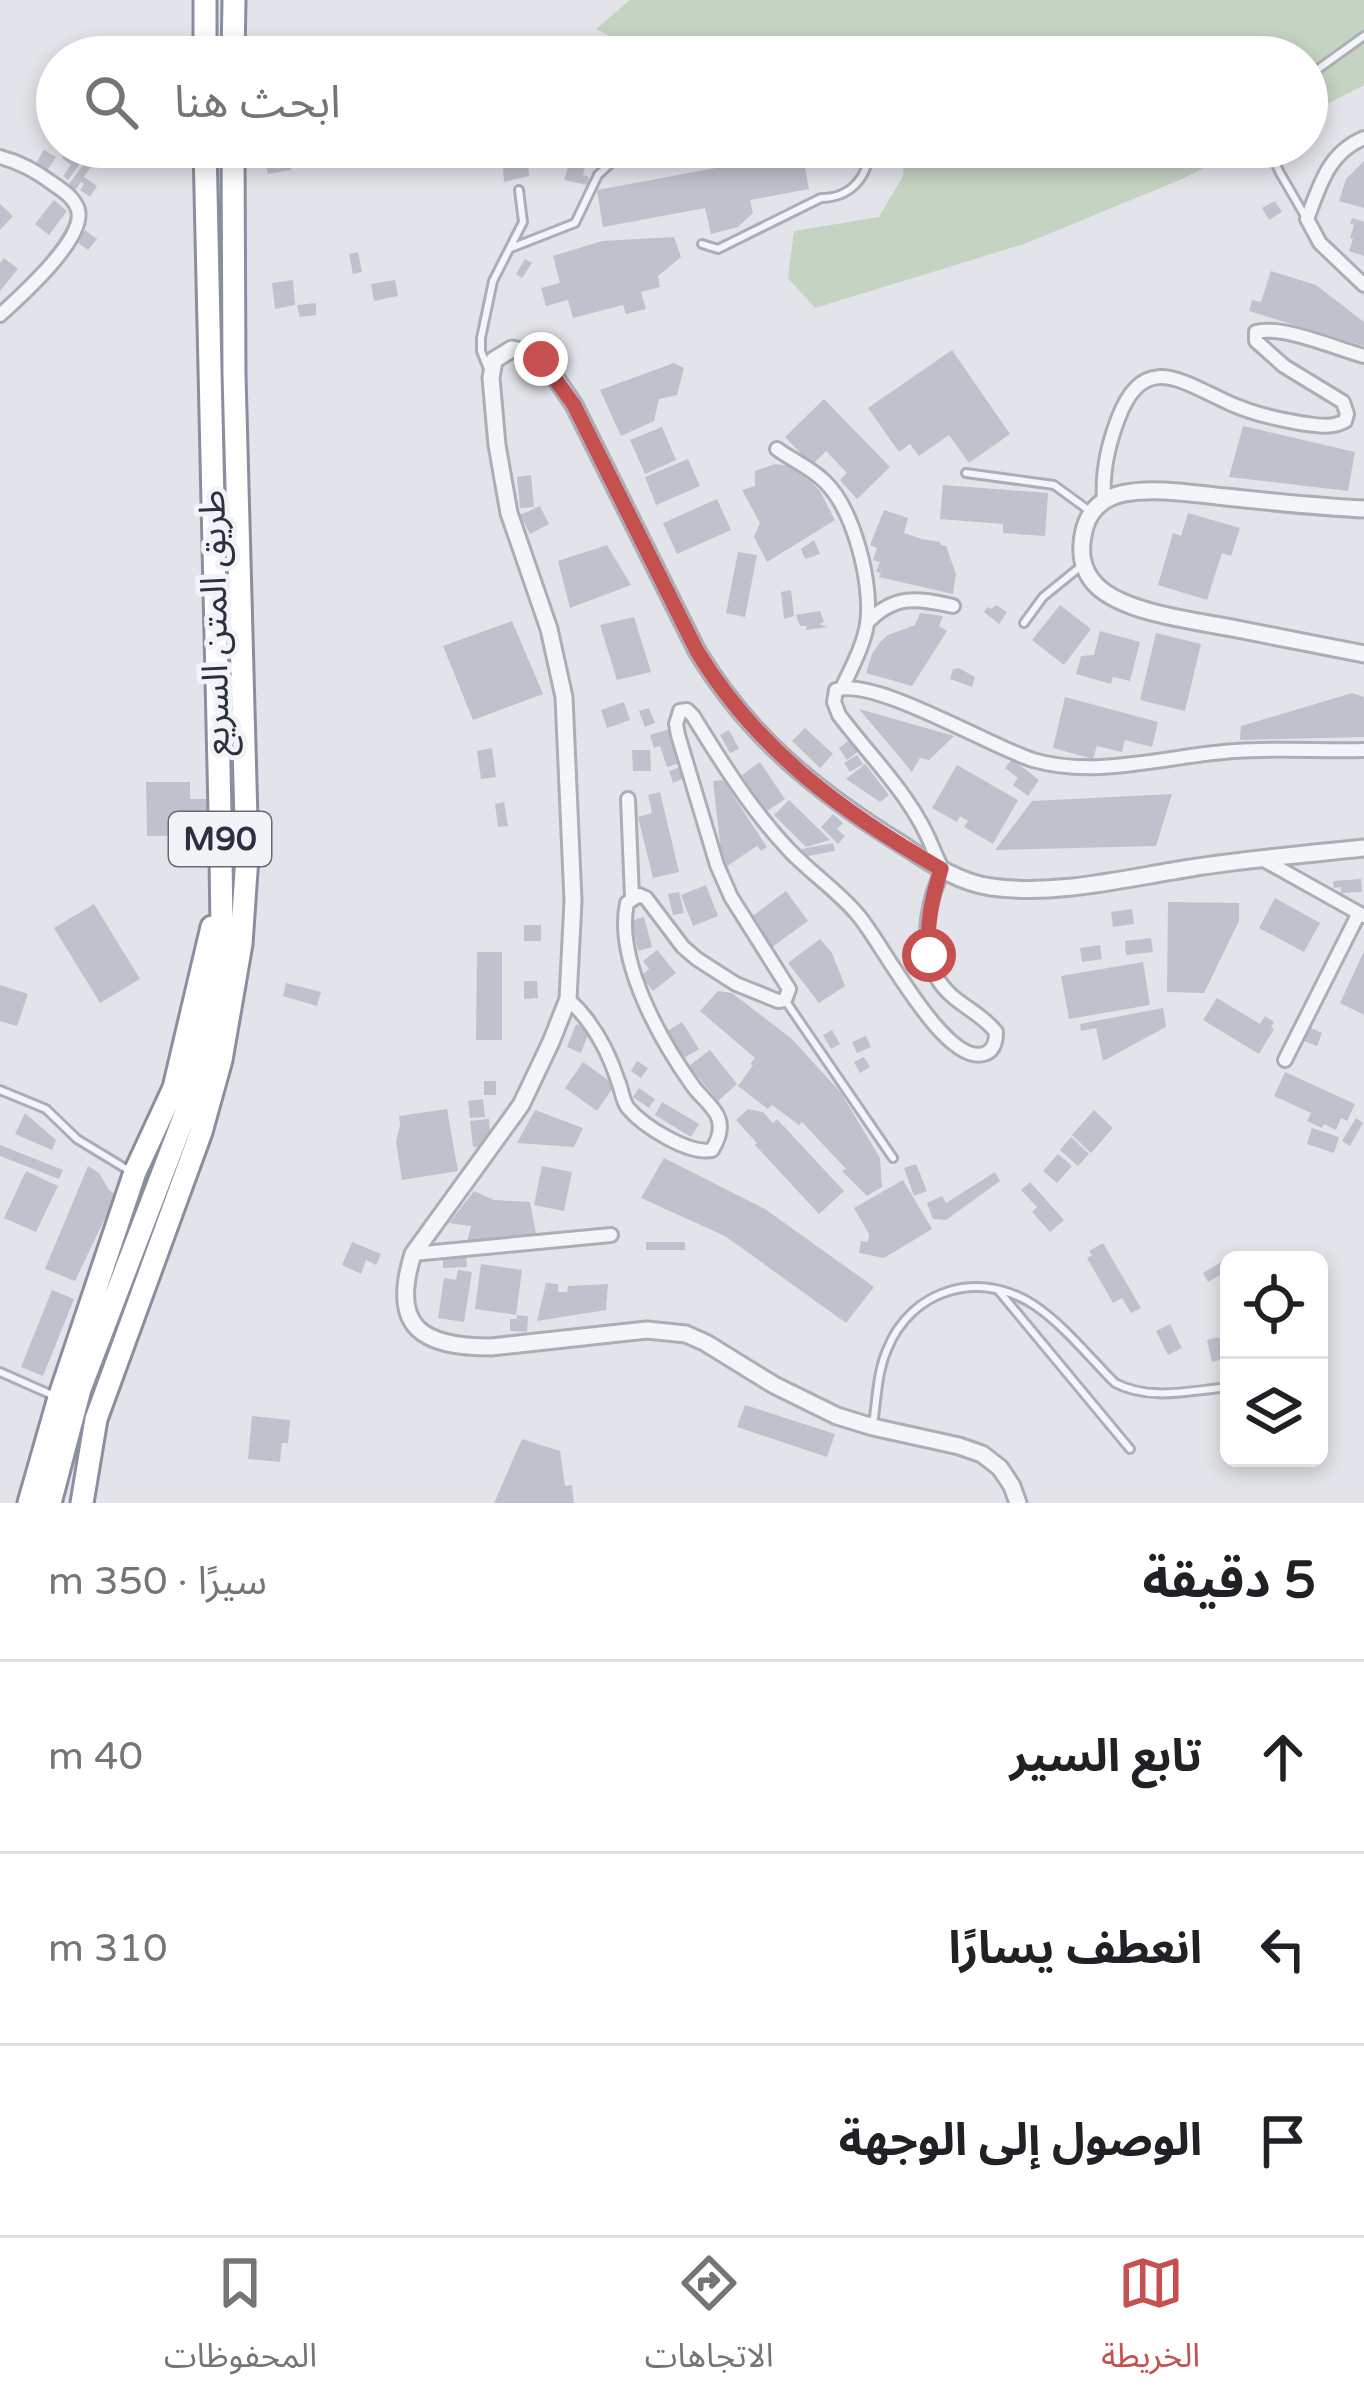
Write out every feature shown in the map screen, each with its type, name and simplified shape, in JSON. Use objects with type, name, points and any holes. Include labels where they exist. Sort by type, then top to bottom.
[{"type":"highway","points":[[205,0],[205,36]]},
{"type":"highway","points":[[233,36],[234,0]]},
{"type":"highway","name":"طريق المتن السريع","points":[[50,1503],[67,1401],[187,1112],[217,979],[222,930],[205,168]]},
{"type":"highway","name":"طريق المتن السريع","points":[[82,1503],[96,1419],[201,1132],[221,1060],[241,944],[247,857],[233,168]]},
{"type":"highway","points":[[29,1503],[67,1401],[135,1172],[174,1088],[221,896]]},
{"type":"highway","points":[[89,1449],[97,1471],[97,1503]]},
{"type":"street","points":[[1364,138],[1333,159],[1307,219],[1320,243],[1364,285]]},
{"type":"street","points":[[0,157],[29,168],[70,196],[79,214],[79,224],[44,273],[0,316]]},
{"type":"street","points":[[1364,356],[1281,332],[1256,332],[1256,341],[1270,356],[1343,402],[1345,422],[1330,427],[1260,415],[1171,376],[1140,382],[1120,411],[1097,506],[1081,545],[1083,565],[1101,590],[1120,600],[1158,613],[1364,654]]},
{"type":"street","points":[[1018,1503],[1000,1468],[982,1454],[873,1427],[810,1404],[706,1342],[668,1331],[491,1347],[448,1344],[418,1330],[408,1315],[404,1299],[413,1254],[521,1105],[568,999],[573,901],[564,697],[549,629],[509,513],[497,445],[491,378],[494,360],[512,349],[531,353],[548,367],[574,405],[716,684],[785,761],[815,786],[941,869],[969,882],[1057,889],[1261,858],[1364,848]]},
{"type":"street","points":[[777,449],[827,483],[847,515],[867,585],[867,622],[844,686]]},
{"type":"street","points":[[1097,506],[1125,493],[1185,493],[1364,508]]},
{"type":"street","points":[[867,622],[892,603],[928,600],[953,606]]},
{"type":"street","points":[[568,999],[603,1045],[625,1105],[684,1148],[712,1150],[719,1137],[717,1115],[662,1037],[633,968],[624,923],[627,903],[646,898],[683,947],[714,971],[769,998],[785,1000],[789,989],[731,897],[717,865],[678,735],[680,710],[693,716],[773,832],[858,914],[934,1024],[958,1048],[983,1054],[993,1047],[996,1032],[955,1001],[933,972],[927,930],[941,869],[914,808],[835,708],[836,690],[844,686],[922,710],[1025,757],[1063,765],[1121,764],[1234,751],[1364,751]]},
{"type":"street","points":[[628,799],[632,898]]},
{"type":"street","points":[[1261,858],[1362,915],[1285,1060]]},
{"type":"street","points":[[413,1254],[611,1235]]},
{"type":"lane","points":[[1328,62],[1364,36]]},
{"type":"lane","points":[[508,250],[575,223],[606,168]]},
{"type":"lane","points":[[702,244],[718,249],[820,198],[837,198],[855,187],[866,168]]},
{"type":"lane","points":[[1278,168],[1307,219]]},
{"type":"lane","points":[[491,378],[481,338],[494,280],[523,222],[519,190]]},
{"type":"lane","points":[[966,473],[1054,484],[1097,506]]},
{"type":"lane","points":[[1024,622],[1043,597],[1083,565]]},
{"type":"lane","points":[[785,1000],[893,1158]]},
{"type":"lane","points":[[0,1090],[46,1109],[77,1139],[135,1172]]},
{"type":"lane","points":[[873,1427],[887,1349],[907,1317],[932,1295],[953,1288],[997,1289],[1034,1305],[1114,1383],[1130,1390],[1168,1394],[1220,1388]]},
{"type":"lane","points":[[997,1289],[1130,1449]]},
{"type":"lane","points":[[0,1372],[67,1401]]},
{"type":"green space","points":[[630,0],[1364,0],[1364,85],[1328,103],[1328,36],[609,36],[596,29]]},
{"type":"green space","points":[[903,168],[1203,168],[1024,244],[815,308],[788,278],[794,231],[879,217]]},
{"type":"building","points":[[1364,161],[1364,208],[1339,201],[1346,179]]},
{"type":"building","points":[[81,168],[90,168],[84,177],[97,186],[90,197],[80,190],[81,182],[73,193],[66,188]]},
{"type":"building","points":[[266,168],[291,168],[291,170],[268,174]]},
{"type":"building","points":[[503,168],[528,168],[529,176],[504,182]]},
{"type":"building","points":[[568,168],[584,168],[583,175],[589,177],[587,185],[564,180]]},
{"type":"building","points":[[716,168],[805,168],[809,189],[750,200],[753,213],[738,227],[711,234],[705,208],[603,227],[597,190]]},
{"type":"building","points":[[54,200],[67,211],[49,235],[35,224]]},
{"type":"building","points":[[1275,201],[1282,212],[1269,220],[1262,208]]},
{"type":"building","points":[[0,204],[13,216],[0,230]]},
{"type":"building","points":[[1352,218],[1364,222],[1364,256],[1349,251]]},
{"type":"building","points":[[85,230],[97,239],[88,250],[77,242]]},
{"type":"building","points":[[674,237],[681,257],[658,276],[660,287],[641,292],[646,309],[626,314],[623,305],[573,318],[568,300],[546,306],[541,288],[560,283],[553,256],[602,241]]},
{"type":"building","points":[[358,252],[362,272],[353,274],[349,254]]},
{"type":"building","points":[[4,258],[18,269],[0,291],[0,263]]},
{"type":"building","points":[[525,259],[532,263],[522,278],[516,274]]},
{"type":"building","points":[[1271,271],[1316,285],[1364,322],[1364,346],[1249,311],[1252,300],[1261,302]]},
{"type":"building","points":[[293,280],[295,305],[275,309],[272,283]]},
{"type":"building","points":[[395,280],[398,296],[374,301],[371,284]]},
{"type":"building","points":[[316,303],[316,315],[300,317],[297,305]]},
{"type":"building","points":[[952,350],[1010,434],[969,463],[949,435],[919,456],[910,444],[899,452],[868,408]]},
{"type":"building","points":[[674,363],[684,368],[677,395],[659,399],[654,421],[621,436],[600,390]]},
{"type":"building","points":[[824,399],[890,467],[857,499],[840,480],[847,473],[826,451],[812,465],[785,437]]},
{"type":"building","points":[[1243,426],[1355,452],[1348,491],[1229,477]]},
{"type":"building","points":[[662,427],[676,460],[645,474],[630,440]]},
{"type":"building","points":[[688,459],[700,486],[656,505],[645,477]]},
{"type":"building","points":[[775,464],[788,466],[810,481],[835,520],[767,562],[754,537],[760,523],[742,490],[755,486],[755,471]]},
{"type":"building","points":[[531,475],[534,507],[520,508],[517,477]]},
{"type":"building","points":[[943,485],[1048,493],[1045,536],[1003,533],[1003,524],[940,519]]},
{"type":"building","points":[[717,499],[731,530],[677,554],[663,523]]},
{"type":"building","points":[[540,506],[549,524],[530,534],[520,515]]},
{"type":"building","points":[[884,510],[908,518],[904,533],[946,546],[956,574],[953,594],[879,577],[880,562],[873,560],[877,548],[870,545]]},
{"type":"building","points":[[1188,513],[1240,528],[1231,556],[1222,553],[1207,600],[1158,585],[1173,533],[1181,536]]},
{"type":"building","points":[[814,540],[820,554],[805,559],[801,549]]},
{"type":"building","points":[[607,545],[631,585],[570,608],[558,561]]},
{"type":"building","points":[[738,552],[757,555],[745,617],[726,613]]},
{"type":"building","points":[[791,590],[794,616],[784,619],[781,592]]},
{"type":"building","points":[[996,605],[1007,612],[999,624],[984,612]]},
{"type":"building","points":[[1060,605],[1091,629],[1064,665],[1032,640]]},
{"type":"building","points":[[820,611],[824,622],[819,624],[828,627],[806,630],[807,626],[800,626],[796,615]]},
{"type":"building","points":[[920,613],[943,616],[939,626],[947,631],[912,686],[866,673],[880,642],[915,625]]},
{"type":"building","points":[[634,617],[651,672],[617,680],[600,625]]},
{"type":"building","points":[[512,621],[543,694],[473,720],[443,646]]},
{"type":"building","points":[[1100,631],[1140,642],[1130,681],[1113,677],[1111,684],[1076,674],[1081,656],[1094,655]]},
{"type":"building","points":[[1156,633],[1201,644],[1185,711],[1140,700]]},
{"type":"building","points":[[953,669],[975,677],[972,687],[950,679]]},
{"type":"building","points":[[1352,693],[1364,697],[1364,737],[1240,740],[1241,726]]},
{"type":"building","points":[[1065,697],[1158,722],[1152,747],[1125,740],[1122,752],[1097,746],[1093,759],[1053,748]]},
{"type":"building","points":[[624,702],[630,720],[607,728],[601,710]]},
{"type":"building","points":[[649,708],[655,723],[645,727],[639,711]]},
{"type":"building","points":[[859,709],[954,736],[929,760],[920,758],[912,772]]},
{"type":"building","points":[[805,728],[833,754],[820,768],[792,741]]},
{"type":"building","points":[[670,729],[680,763],[667,767],[660,746],[654,748],[650,735]]},
{"type":"building","points":[[729,730],[739,749],[730,753],[720,735]]},
{"type":"building","points":[[851,739],[860,750],[847,760],[839,748]]},
{"type":"building","points":[[492,748],[496,777],[481,779],[477,751]]},
{"type":"building","points":[[632,750],[650,750],[651,771],[633,771]]},
{"type":"building","points":[[857,755],[863,764],[850,772],[844,763]]},
{"type":"building","points":[[1012,759],[1039,780],[1028,796],[1013,785],[1018,778],[1005,768]]},
{"type":"building","points":[[760,762],[785,799],[766,812],[742,775]]},
{"type":"building","points":[[865,764],[889,795],[880,802],[846,779]]},
{"type":"building","points":[[957,765],[1018,800],[993,844],[964,827],[968,821],[960,816],[957,822],[932,808]]},
{"type":"building","points":[[680,767],[684,778],[673,783],[669,771]]},
{"type":"building","points":[[723,780],[767,847],[761,851],[757,846],[723,869],[713,781]]},
{"type":"building","points":[[146,782],[190,782],[190,799],[211,799],[212,835],[147,836]]},
{"type":"building","points":[[660,792],[679,872],[653,878],[638,817],[652,813],[648,795]]},
{"type":"building","points":[[1172,794],[1156,846],[995,850],[1032,801]]},
{"type":"building","points":[[789,800],[830,840],[806,847],[774,815]]},
{"type":"building","points":[[504,802],[508,826],[498,827],[495,804]]},
{"type":"building","points":[[833,814],[843,823],[837,829],[845,836],[838,844],[821,827]]},
{"type":"building","points":[[833,843],[835,851],[803,857],[802,849]]},
{"type":"building","points":[[1361,879],[1362,892],[1341,893],[1341,887],[1334,888],[1333,881]]},
{"type":"building","points":[[706,885],[718,916],[693,926],[681,895]]},
{"type":"building","points":[[786,891],[808,921],[772,947],[750,918]]},
{"type":"building","points":[[679,892],[684,913],[673,915],[668,894]]},
{"type":"building","points":[[1275,898],[1320,923],[1304,952],[1259,928]]},
{"type":"building","points":[[1168,902],[1239,903],[1239,921],[1204,993],[1167,992]]},
{"type":"building","points":[[94,904],[140,979],[100,1003],[54,928]]},
{"type":"building","points":[[1132,909],[1134,924],[1113,927],[1111,912]]},
{"type":"building","points":[[644,917],[652,947],[638,951],[631,921]]},
{"type":"building","points":[[524,925],[541,925],[541,941],[524,941]]},
{"type":"building","points":[[1151,938],[1153,952],[1126,955],[1125,941]]},
{"type":"building","points":[[820,939],[832,953],[845,986],[819,1003],[788,963]]},
{"type":"building","points":[[1100,945],[1102,959],[1082,962],[1080,948]]},
{"type":"building","points":[[657,950],[676,973],[653,991],[641,976],[649,969],[643,961]]},
{"type":"building","points":[[1364,951],[1364,1015],[1340,1003]]},
{"type":"building","points":[[477,952],[502,952],[502,1040],[476,1040]]},
{"type":"building","points":[[1143,962],[1150,1005],[1069,1019],[1061,976]]},
{"type":"building","points":[[524,981],[537,981],[538,998],[524,999]]},
{"type":"building","points":[[286,983],[321,992],[317,1006],[283,996]]},
{"type":"building","points":[[0,985],[28,994],[17,1026],[0,1021]]},
{"type":"building","points":[[718,991],[732,993],[792,1039],[841,1093],[880,1158],[882,1187],[867,1196],[802,1122],[799,1125],[772,1105],[768,1109],[738,1086],[755,1058],[700,1011]]},
{"type":"building","points":[[1217,998],[1260,1024],[1265,1016],[1274,1022],[1259,1054],[1203,1020]]},
{"type":"building","points":[[1163,1008],[1166,1027],[1103,1061],[1096,1028],[1081,1031],[1080,1024]]},
{"type":"building","points":[[682,1022],[699,1049],[681,1060],[664,1033]]},
{"type":"building","points":[[576,1024],[590,1030],[581,1053],[567,1047]]},
{"type":"building","points":[[1309,1027],[1322,1033],[1317,1046],[1304,1041]]},
{"type":"building","points":[[832,1030],[840,1044],[831,1049],[823,1035]]},
{"type":"building","points":[[866,1036],[871,1047],[857,1053],[852,1042]]},
{"type":"building","points":[[710,1050],[737,1084],[718,1101],[689,1066]]},
{"type":"building","points":[[864,1057],[870,1067],[860,1073],[854,1062]]},
{"type":"building","points":[[637,1061],[648,1068],[641,1078],[631,1071]]},
{"type":"building","points":[[583,1062],[615,1085],[597,1111],[565,1088]]},
{"type":"building","points":[[1285,1072],[1355,1104],[1347,1121],[1341,1118],[1336,1130],[1324,1124],[1322,1128],[1307,1121],[1311,1113],[1274,1096]]},
{"type":"building","points":[[484,1081],[496,1081],[496,1095],[484,1095]]},
{"type":"building","points":[[639,1088],[655,1099],[649,1108],[633,1097]]},
{"type":"building","points":[[483,1099],[485,1117],[470,1118],[468,1101]]},
{"type":"building","points":[[662,1102],[699,1124],[691,1137],[655,1115]]},
{"type":"building","points":[[447,1109],[458,1171],[402,1180],[396,1142],[399,1116]]},
{"type":"building","points":[[748,1109],[763,1112],[773,1123],[777,1119],[844,1191],[819,1214],[736,1120]]},
{"type":"building","points":[[535,1110],[583,1128],[574,1147],[517,1143]]},
{"type":"building","points":[[1094,1110],[1113,1128],[1091,1153],[1072,1135]]},
{"type":"building","points":[[25,1113],[56,1140],[52,1150],[15,1134]]},
{"type":"building","points":[[1356,1118],[1363,1123],[1350,1146],[1342,1141]]},
{"type":"building","points":[[489,1119],[490,1132],[481,1146],[473,1147],[470,1121]]},
{"type":"building","points":[[1312,1128],[1339,1137],[1334,1153],[1307,1144]]},
{"type":"building","points":[[1071,1137],[1089,1154],[1078,1166],[1060,1150]]},
{"type":"building","points":[[0,1145],[63,1170],[59,1179],[0,1156]]},
{"type":"building","points":[[1058,1154],[1072,1166],[1057,1183],[1043,1171]]},
{"type":"building","points":[[664,1158],[765,1209],[874,1287],[846,1323],[725,1236],[641,1198]]},
{"type":"building","points":[[916,1164],[927,1191],[914,1196],[904,1168]]},
{"type":"building","points":[[88,1166],[116,1195],[75,1281],[45,1269]]},
{"type":"building","points":[[542,1166],[572,1172],[564,1211],[534,1205]]},
{"type":"building","points":[[26,1171],[58,1186],[36,1232],[4,1218]]},
{"type":"building","points":[[995,1172],[1000,1181],[946,1220],[933,1219],[927,1203],[942,1196],[946,1203]]},
{"type":"building","points":[[903,1180],[932,1229],[884,1258],[859,1253],[861,1241],[868,1242],[869,1234],[854,1208]]},
{"type":"building","points":[[1030,1182],[1064,1220],[1050,1232],[1021,1190]]},
{"type":"building","points":[[474,1191],[494,1200],[530,1202],[537,1239],[467,1242],[471,1226],[449,1223]]},
{"type":"building","points":[[352,1242],[381,1254],[376,1265],[366,1260],[361,1274],[342,1265]]},
{"type":"building","points":[[646,1242],[685,1242],[685,1250],[646,1250]]},
{"type":"building","points":[[1103,1243],[1141,1308],[1131,1313],[1122,1298],[1113,1303],[1087,1258],[1092,1255],[1089,1251]]},
{"type":"building","points":[[466,1256],[467,1267],[443,1268],[443,1257]]},
{"type":"building","points":[[1220,1263],[1220,1275],[1208,1282],[1203,1273]]},
{"type":"building","points":[[481,1264],[522,1270],[516,1315],[475,1309]]},
{"type":"building","points":[[458,1270],[472,1272],[464,1322],[438,1318],[444,1278],[456,1280]]},
{"type":"building","points":[[546,1283],[558,1284],[558,1292],[567,1292],[568,1286],[608,1284],[606,1310],[537,1321]]},
{"type":"building","points":[[52,1290],[74,1299],[43,1376],[21,1367]]},
{"type":"building","points":[[528,1316],[527,1332],[510,1331],[510,1319]]},
{"type":"building","points":[[1170,1324],[1182,1348],[1168,1355],[1156,1331]]},
{"type":"building","points":[[1219,1337],[1220,1360],[1212,1362],[1207,1340]]},
{"type":"building","points":[[745,1405],[835,1434],[827,1457],[737,1427]]},
{"type":"building","points":[[252,1416],[290,1420],[280,1462],[248,1459]]},
{"type":"building","points":[[522,1439],[560,1451],[565,1486],[572,1485],[574,1503],[494,1503]]},
{"type":"route","points":[[541,359],[574,405],[716,684],[785,761],[815,786],[941,869],[929,910],[929,955]]}]
